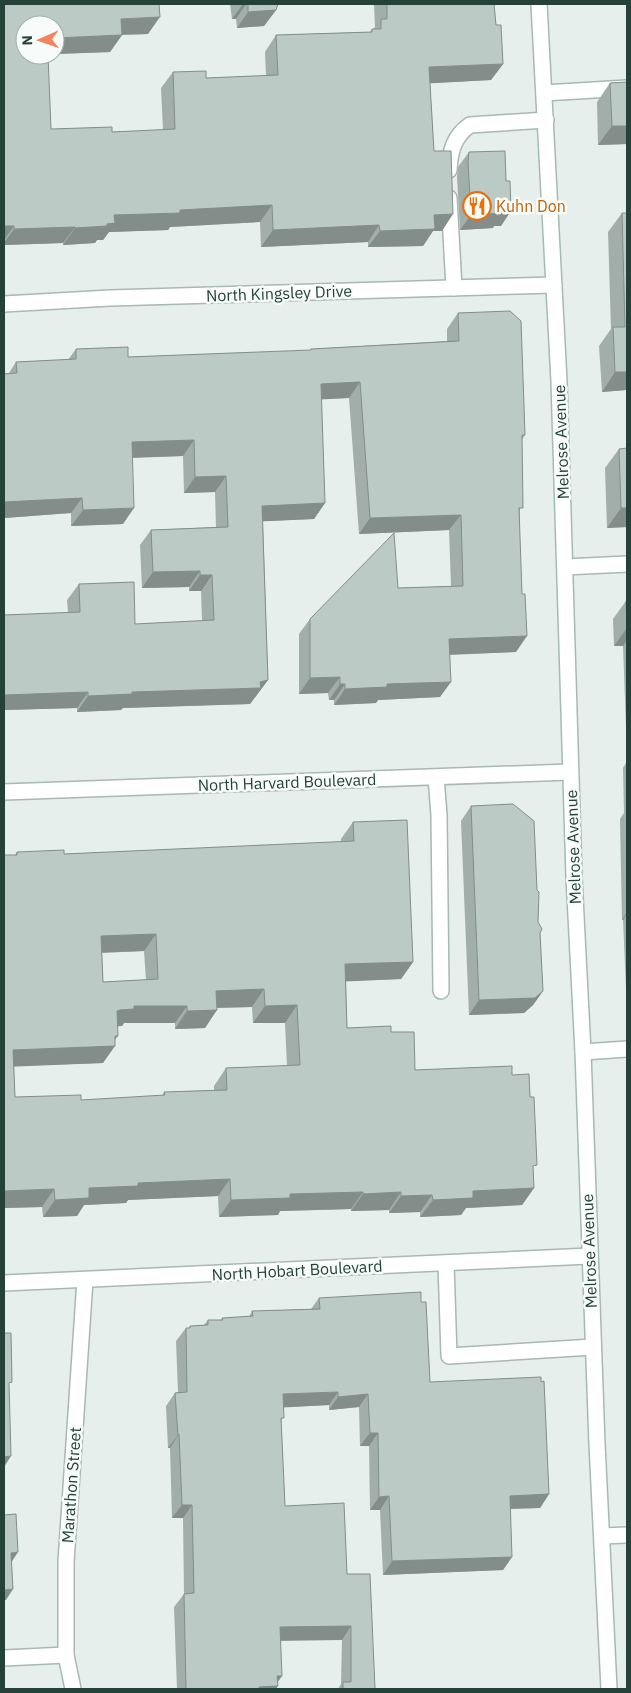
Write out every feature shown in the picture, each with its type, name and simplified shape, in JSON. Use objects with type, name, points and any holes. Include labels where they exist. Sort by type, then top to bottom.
[{"type":"street","name":"Melrose Avenue","points":[[539,4],[554,286],[565,567],[570,772],[583,1052],[589,1256],[609,1689]]},
{"type":"street","points":[[544,93],[627,88]]},
{"type":"street","points":[[454,288],[448,178],[453,144],[462,130],[470,125],[546,120]]},
{"type":"street","name":"North Kingsley Drive","points":[[4,304],[110,298],[554,286]]},
{"type":"street","points":[[565,567],[627,564]]},
{"type":"street","name":"North Harvard Boulevard","points":[[4,792],[570,772]]},
{"type":"street","points":[[436,776],[439,815],[441,991]]},
{"type":"street","points":[[583,1052],[627,1049]]},
{"type":"street","name":"North Hobart Boulevard","points":[[4,1283],[589,1256]]},
{"type":"street","points":[[446,1263],[449,1356],[593,1346]]},
{"type":"street","name":"Marathon Street","points":[[73,1689],[66,1656],[66,1562],[85,1280]]},
{"type":"street","points":[[602,1536],[627,1535]]},
{"type":"street","points":[[4,1658],[66,1656]]},
{"type":"building","points":[[4,4],[159,4],[160,17],[121,19],[122,35],[65,38],[65,15],[15,15],[15,65],[48,65],[51,129],[112,127],[112,132],[175,129],[173,72],[206,71],[206,78],[278,75],[276,35],[372,32],[372,29],[381,29],[381,19],[387,19],[387,4],[494,4],[496,25],[501,25],[503,64],[429,67],[434,151],[451,151],[453,214],[434,215],[435,229],[380,231],[379,225],[273,230],[272,205],[180,210],[180,213],[114,215],[115,223],[107,224],[107,226],[14,229],[14,226],[4,226]]},
{"type":"building","points":[[248,4],[278,4],[276,10],[248,12]]},
{"type":"building","points":[[627,82],[627,126],[612,126],[610,83]]},
{"type":"building","points":[[505,151],[506,181],[510,181],[511,211],[471,215],[469,152]]},
{"type":"building","points":[[622,213],[627,213],[627,372],[615,372],[613,327],[625,327]]},
{"type":"building","points":[[510,311],[521,321],[525,435],[522,435],[523,508],[519,508],[522,594],[525,594],[527,636],[449,639],[451,682],[387,684],[387,687],[345,689],[345,684],[340,684],[340,677],[310,678],[310,619],[394,533],[398,588],[463,586],[461,515],[370,518],[360,382],[321,384],[325,503],[262,506],[268,680],[260,682],[261,688],[132,692],[132,694],[88,696],[88,692],[4,695],[4,615],[80,612],[79,584],[134,582],[135,624],[214,620],[212,575],[200,575],[200,571],[153,572],[151,530],[228,527],[226,476],[195,477],[194,440],[132,442],[134,508],[83,510],[82,498],[4,502],[4,374],[17,373],[16,362],[76,359],[76,349],[128,347],[128,357],[311,350],[459,341],[458,313]]},
{"type":"building","points":[[627,448],[627,508],[621,508],[619,449]]},
{"type":"building","points":[[513,804],[534,821],[537,890],[539,892],[538,922],[542,929],[540,933],[543,991],[535,998],[479,1000],[471,806]]},
{"type":"building","points":[[407,820],[413,962],[345,964],[347,1028],[391,1026],[391,1032],[414,1032],[415,1070],[512,1066],[512,1075],[529,1074],[530,1097],[534,1097],[537,1165],[533,1166],[534,1188],[473,1191],[473,1198],[433,1200],[432,1195],[401,1196],[401,1192],[363,1194],[363,1192],[290,1194],[290,1198],[231,1200],[230,1179],[138,1183],[138,1186],[89,1188],[89,1198],[55,1200],[54,1189],[4,1191],[4,855],[17,855],[17,852],[64,850],[64,854],[354,841],[353,822]],"holes":[[[156,934],[158,979],[103,982],[101,936]],[[264,989],[265,1006],[297,1005],[300,1065],[226,1068],[227,1090],[164,1092],[165,1095],[81,1100],[81,1095],[15,1097],[13,1050],[115,1046],[115,1036],[118,1036],[117,1011],[134,1009],[134,1006],[187,1006],[187,1011],[217,1010],[216,991]]]},
{"type":"building","points":[[421,1292],[421,1302],[426,1302],[430,1382],[541,1377],[541,1382],[544,1381],[549,1494],[510,1496],[512,1557],[392,1561],[389,1496],[379,1497],[378,1433],[370,1433],[368,1394],[338,1397],[338,1392],[283,1394],[284,1418],[281,1418],[285,1506],[344,1503],[347,1574],[370,1574],[375,1689],[343,1689],[343,1682],[351,1682],[351,1626],[280,1627],[282,1676],[277,1676],[278,1686],[259,1687],[259,1689],[186,1689],[184,1594],[194,1593],[192,1505],[182,1505],[175,1393],[187,1392],[186,1328],[208,1325],[208,1320],[253,1316],[252,1311],[320,1309],[319,1298]]},
{"type":"building","points":[[4,1333],[11,1333],[12,1382],[9,1383],[11,1456],[4,1457]]},
{"type":"building","points":[[16,1514],[18,1552],[11,1553],[13,1589],[4,1590],[4,1515]]},
{"type":"place","name":"Kuhn Don","points":[[477,206]]}]
